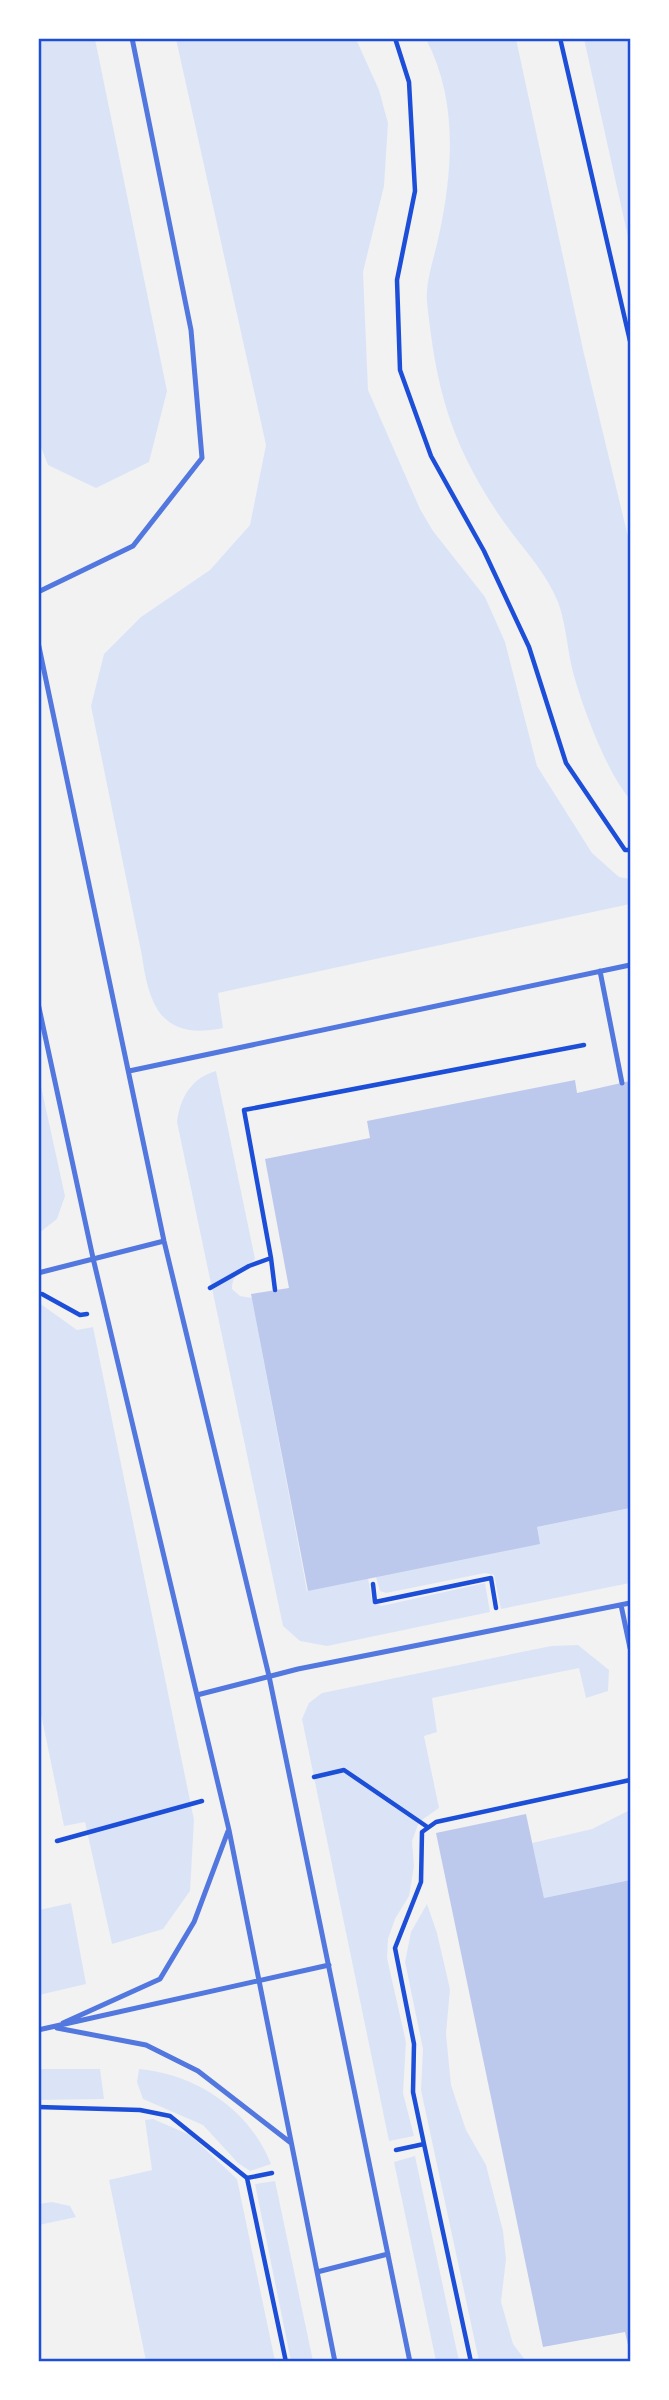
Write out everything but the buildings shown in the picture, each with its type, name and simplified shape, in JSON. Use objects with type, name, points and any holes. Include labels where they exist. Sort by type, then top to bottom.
[{"type":"lane","points":[[38,593],[133,547],[202,458],[191,330],[132,38]]},
{"type":"lane","points":[[38,642],[164,1241],[270,1676],[410,2361]]},
{"type":"lane","points":[[129,1072],[631,965]]},
{"type":"lane","points":[[600,971],[622,1083]]},
{"type":"lane","points":[[38,1003],[93,1258],[229,1830],[335,2361]]},
{"type":"lane","points":[[38,1273],[164,1241]]},
{"type":"lane","points":[[197,1695],[270,1676],[631,1603]]},
{"type":"lane","points":[[621,1605],[631,1648]]},
{"type":"lane","points":[[54,2027],[160,1979],[194,1922],[229,1830]]},
{"type":"lane","points":[[38,2030],[259,1983],[329,1965]]},
{"type":"lane","points":[[54,2027],[146,2045],[198,2071],[291,2143]]},
{"type":"lane","points":[[317,2272],[388,2254]]},
{"type":"path","points":[[395,38],[408,82],[415,191],[397,280],[400,370],[431,456],[484,551],[529,647],[566,763],[625,850],[631,850]]},
{"type":"path","points":[[560,38],[631,341]]},
{"type":"path","points":[[275,1290],[244,1110],[584,1045]]},
{"type":"path","points":[[210,1288],[249,1266],[271,1258]]},
{"type":"path","points":[[38,1292],[80,1315],[95,1313]]},
{"type":"path","points":[[373,1584],[375,1602],[491,1578],[499,1630]]},
{"type":"path","points":[[314,1777],[344,1770],[426,1826]]},
{"type":"path","points":[[471,2361],[413,2092],[414,2044],[395,1948],[421,1882],[422,1832],[426,1826],[631,1780]]},
{"type":"path","points":[[57,1841],[203,1801]]},
{"type":"path","points":[[38,2107],[140,2110],[170,2116],[247,2178],[286,2361]]},
{"type":"path","points":[[396,2150],[424,2144]]},
{"type":"path","points":[[247,2178],[272,2173]]},
{"type":"shaded area","points":[[38,39],[95,39],[167,391],[149,462],[96,488],[48,465],[39,442]]},
{"type":"shaded area","points":[[176,39],[356,39],[379,90],[388,123],[384,186],[363,272],[368,390],[420,509],[433,531],[485,597],[505,642],[537,766],[592,853],[619,877],[630,879],[630,904],[218,993],[223,1028],[202,1031],[172,1024],[162,1016],[149,990],[91,706],[104,654],[141,617],[210,570],[250,525],[266,445]]},
{"type":"shaded area","points":[[426,39],[516,39],[584,354],[630,545],[630,799],[603,755],[587,716],[571,664],[558,602],[546,578],[507,526],[468,463],[441,388],[427,294],[444,210],[450,136],[444,86]]},
{"type":"shaded area","points":[[584,39],[630,39],[630,246]]},
{"type":"shaded area","points":[[216,1071],[255,1259],[237,1275],[232,1289],[240,1296],[252,1298],[307,1591],[368,1578],[372,1601],[381,1606],[485,1583],[490,1612],[327,1646],[300,1641],[283,1626],[177,1122],[188,1090],[207,1074]]},
{"type":"shaded area","points":[[39,1077],[65,1196],[57,1219],[39,1233]]},
{"type":"shaded area","points":[[38,1302],[77,1330],[93,1327],[194,1820],[190,1891],[163,1929],[112,1944],[85,1822],[64,1826],[39,1704]]},
{"type":"shaded area","points":[[630,1508],[630,1583],[501,1609],[494,1575],[485,1573],[386,1593],[380,1591],[376,1577],[537,1527]]},
{"type":"shaded area","points":[[578,1645],[609,1670],[608,1691],[586,1698],[579,1668],[432,1698],[437,1732],[424,1736],[439,1808],[419,1822],[412,1841],[414,1866],[409,1896],[395,1919],[388,1939],[387,1958],[406,2042],[403,2093],[414,2136],[389,2141],[302,1719],[309,1703],[322,1693],[551,1646]]},
{"type":"shaded area","points":[[630,1810],[630,1880],[544,1898],[532,1843],[592,1829]]},
{"type":"shaded area","points":[[71,1903],[86,1984],[39,1995],[39,1910]]},
{"type":"shaded area","points":[[427,1904],[450,1989],[446,2034],[451,2085],[466,2130],[486,2165],[503,2231],[506,2259],[501,2302],[513,2344],[526,2361],[479,2361],[421,2090],[423,2049],[405,1962],[411,1932]]},
{"type":"shaded area","points":[[38,2069],[100,2069],[104,2099],[39,2100]]},
{"type":"shaded area","points":[[139,2069],[181,2078],[218,2098],[250,2127],[271,2164],[250,2171],[238,2163],[203,2125],[143,2099],[137,2082]]},
{"type":"shaded area","points":[[153,2119],[190,2135],[237,2179],[275,2361],[146,2361],[109,2180],[152,2170],[145,2120]]},
{"type":"shaded area","points":[[415,2156],[459,2361],[436,2361],[394,2162]]},
{"type":"shaded area","points":[[275,2181],[313,2361],[291,2361],[255,2184]]},
{"type":"shaded area","points":[[52,2202],[70,2206],[76,2217],[39,2225],[39,2204]]}]
